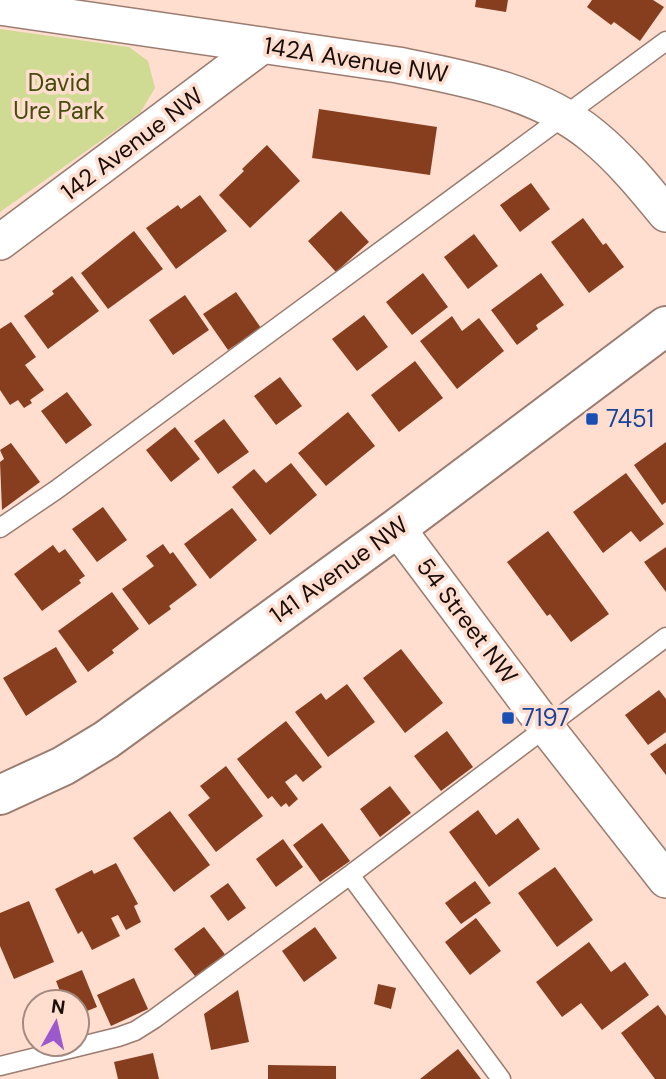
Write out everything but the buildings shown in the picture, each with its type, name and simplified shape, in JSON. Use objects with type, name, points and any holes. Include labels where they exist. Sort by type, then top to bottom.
[{"type":"street","name":"142A Avenue NW","points":[[0,7],[450,75],[520,96],[565,116],[592,135],[666,214]]},
{"type":"street","name":"142 Avenue NW","points":[[0,242],[263,45]]},
{"type":"street","name":"141 Avenue NW","points":[[0,795],[63,766],[107,740],[397,528],[666,326]]},
{"type":"street","name":"54 Street NW","points":[[397,528],[546,727],[666,880]]},
{"type":"lane","points":[[0,528],[56,490],[666,41]]},
{"type":"lane","points":[[0,1066],[135,1031],[351,875],[666,637]]},
{"type":"lane","points":[[351,875],[501,1079]]},
{"type":"green space","name":"David Ure Park","points":[[0,29],[129,47],[148,61],[155,88],[140,113],[0,212]]},
{"type":"place","name":"7451","points":[[592,419]]},
{"type":"place","name":"7197","points":[[508,718]]}]
